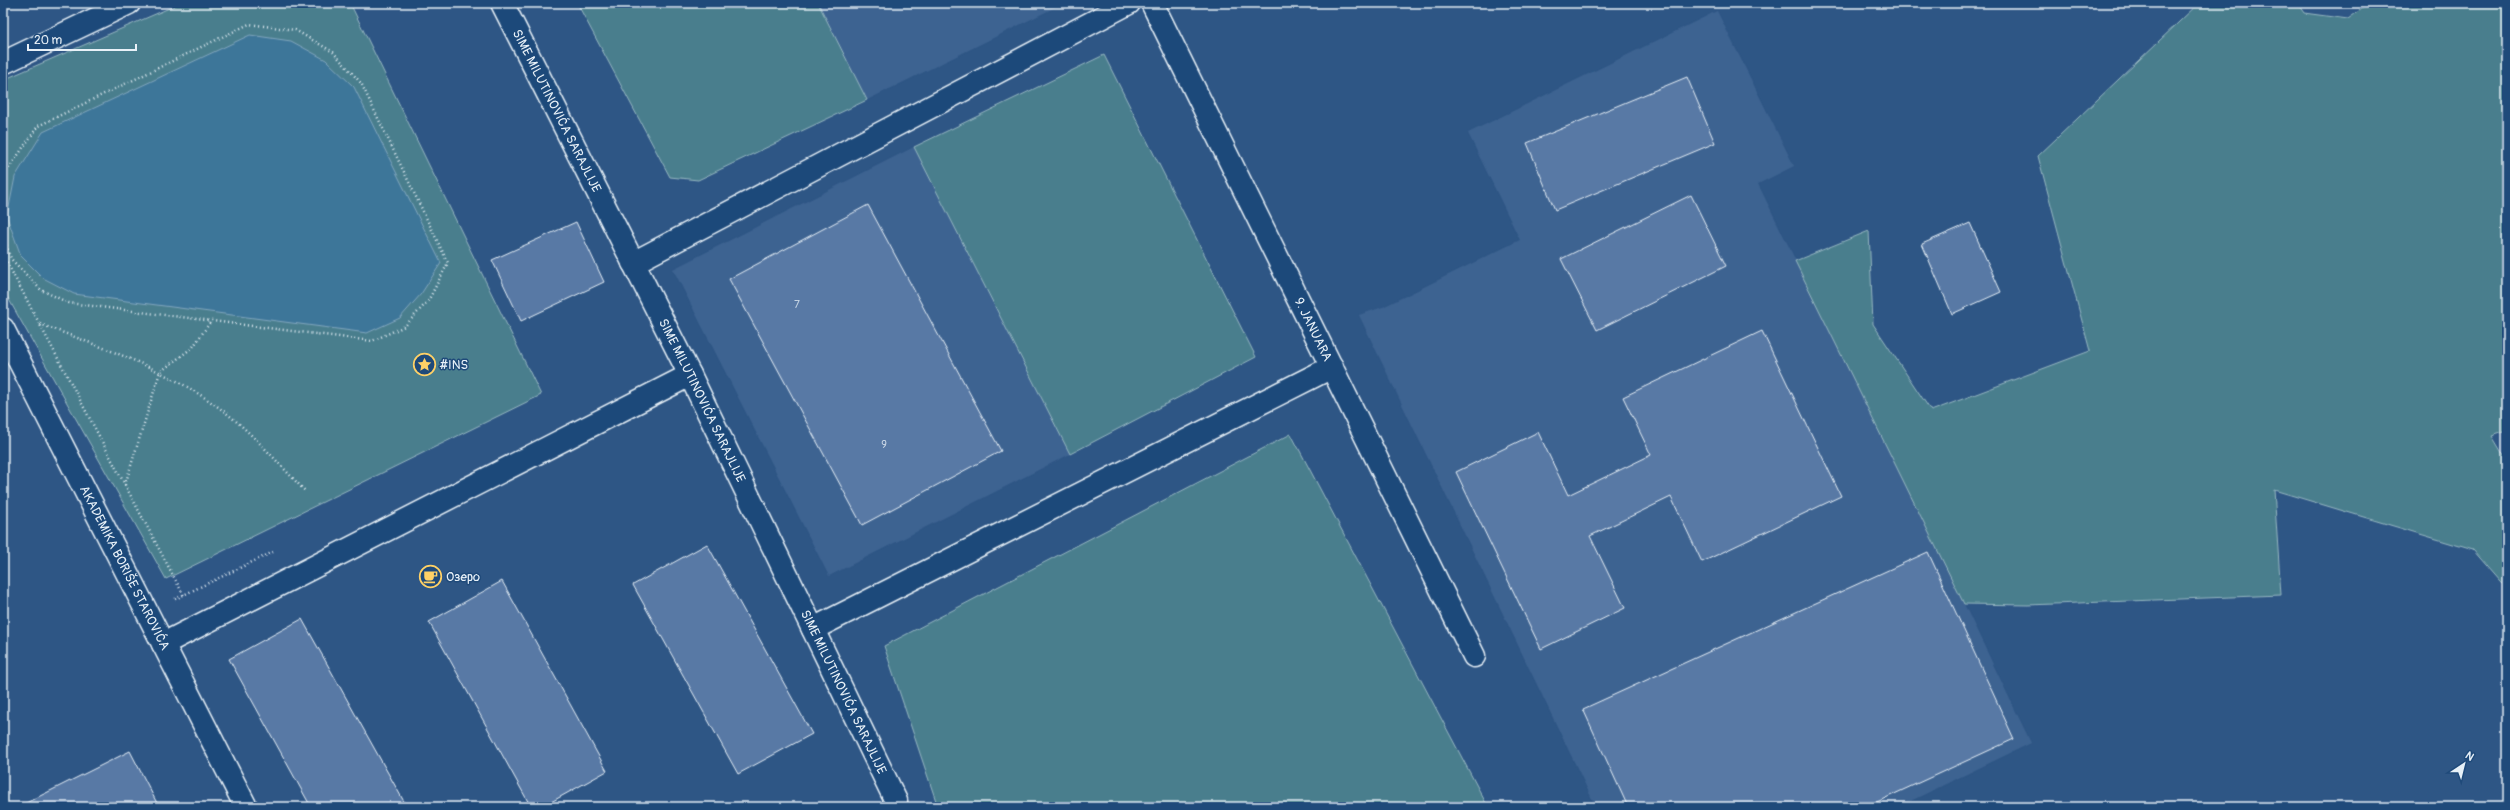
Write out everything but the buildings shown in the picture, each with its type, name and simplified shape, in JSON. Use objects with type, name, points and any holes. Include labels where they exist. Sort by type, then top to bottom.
[{"type":"street","points":[[3,63],[129,3]]},
{"type":"street","name":"SIME MILUTINOVIĆA SARAJLIJE","points":[[502,3],[690,375],[896,801]]},
{"type":"street","points":[[633,263],[1129,3]]},
{"type":"street","name":"9. JANUARA","points":[[1152,3],[1474,656]]},
{"type":"street","name":"AKADEMIKA BORIŠE STAROVIĆA","points":[[3,329],[246,807]]},
{"type":"street","points":[[813,629],[1332,368]]},
{"type":"street","points":[[163,644],[690,375]]},
{"type":"path","points":[[3,183],[6,174],[38,126],[249,24],[295,30],[333,52],[361,83],[448,263],[428,301],[405,326],[372,341],[69,303],[41,290],[11,259],[3,235]]},
{"type":"path","points":[[3,255],[200,626]]},
{"type":"path","points":[[125,485],[160,372],[193,347],[211,320]]},
{"type":"path","points":[[39,324],[160,372],[212,402],[257,442],[306,492]]},
{"type":"shaded area","points":[[181,3],[350,3],[541,395],[166,579],[3,289],[3,80]]},
{"type":"shaded area","points":[[577,3],[818,3],[867,100],[698,180],[670,177]]},
{"type":"shaded area","points":[[818,3],[1064,3],[867,100]]},
{"type":"shaded area","points":[[2199,3],[2297,3],[2304,13],[2348,19],[2370,3],[2507,3],[2507,431],[2492,436],[2507,461],[2507,589],[2473,550],[2274,490],[2281,595],[2028,605],[1964,604],[1795,261],[1869,231],[1873,324],[1931,411],[2090,351],[2038,156]]},
{"type":"shaded area","points":[[1717,11],[1794,166],[1758,184],[1923,519],[2031,743],[1898,807],[1596,807],[1359,315],[1383,307],[1520,240],[1468,133]]},
{"type":"shaded area","points":[[250,35],[291,41],[326,60],[354,87],[441,263],[421,294],[400,318],[367,333],[74,294],[43,278],[21,256],[7,217],[15,177],[43,132]]},
{"type":"shaded area","points":[[1104,55],[1256,357],[1070,454],[914,147]]},
{"type":"shaded area","points":[[914,147],[1070,454],[829,576],[673,269]]},
{"type":"shaded area","points":[[1291,434],[1488,807],[938,807],[884,646]]},
{"type":"place","name":"#INS","points":[[425,365]]},
{"type":"place","name":"Озеро","points":[[430,577]]}]
